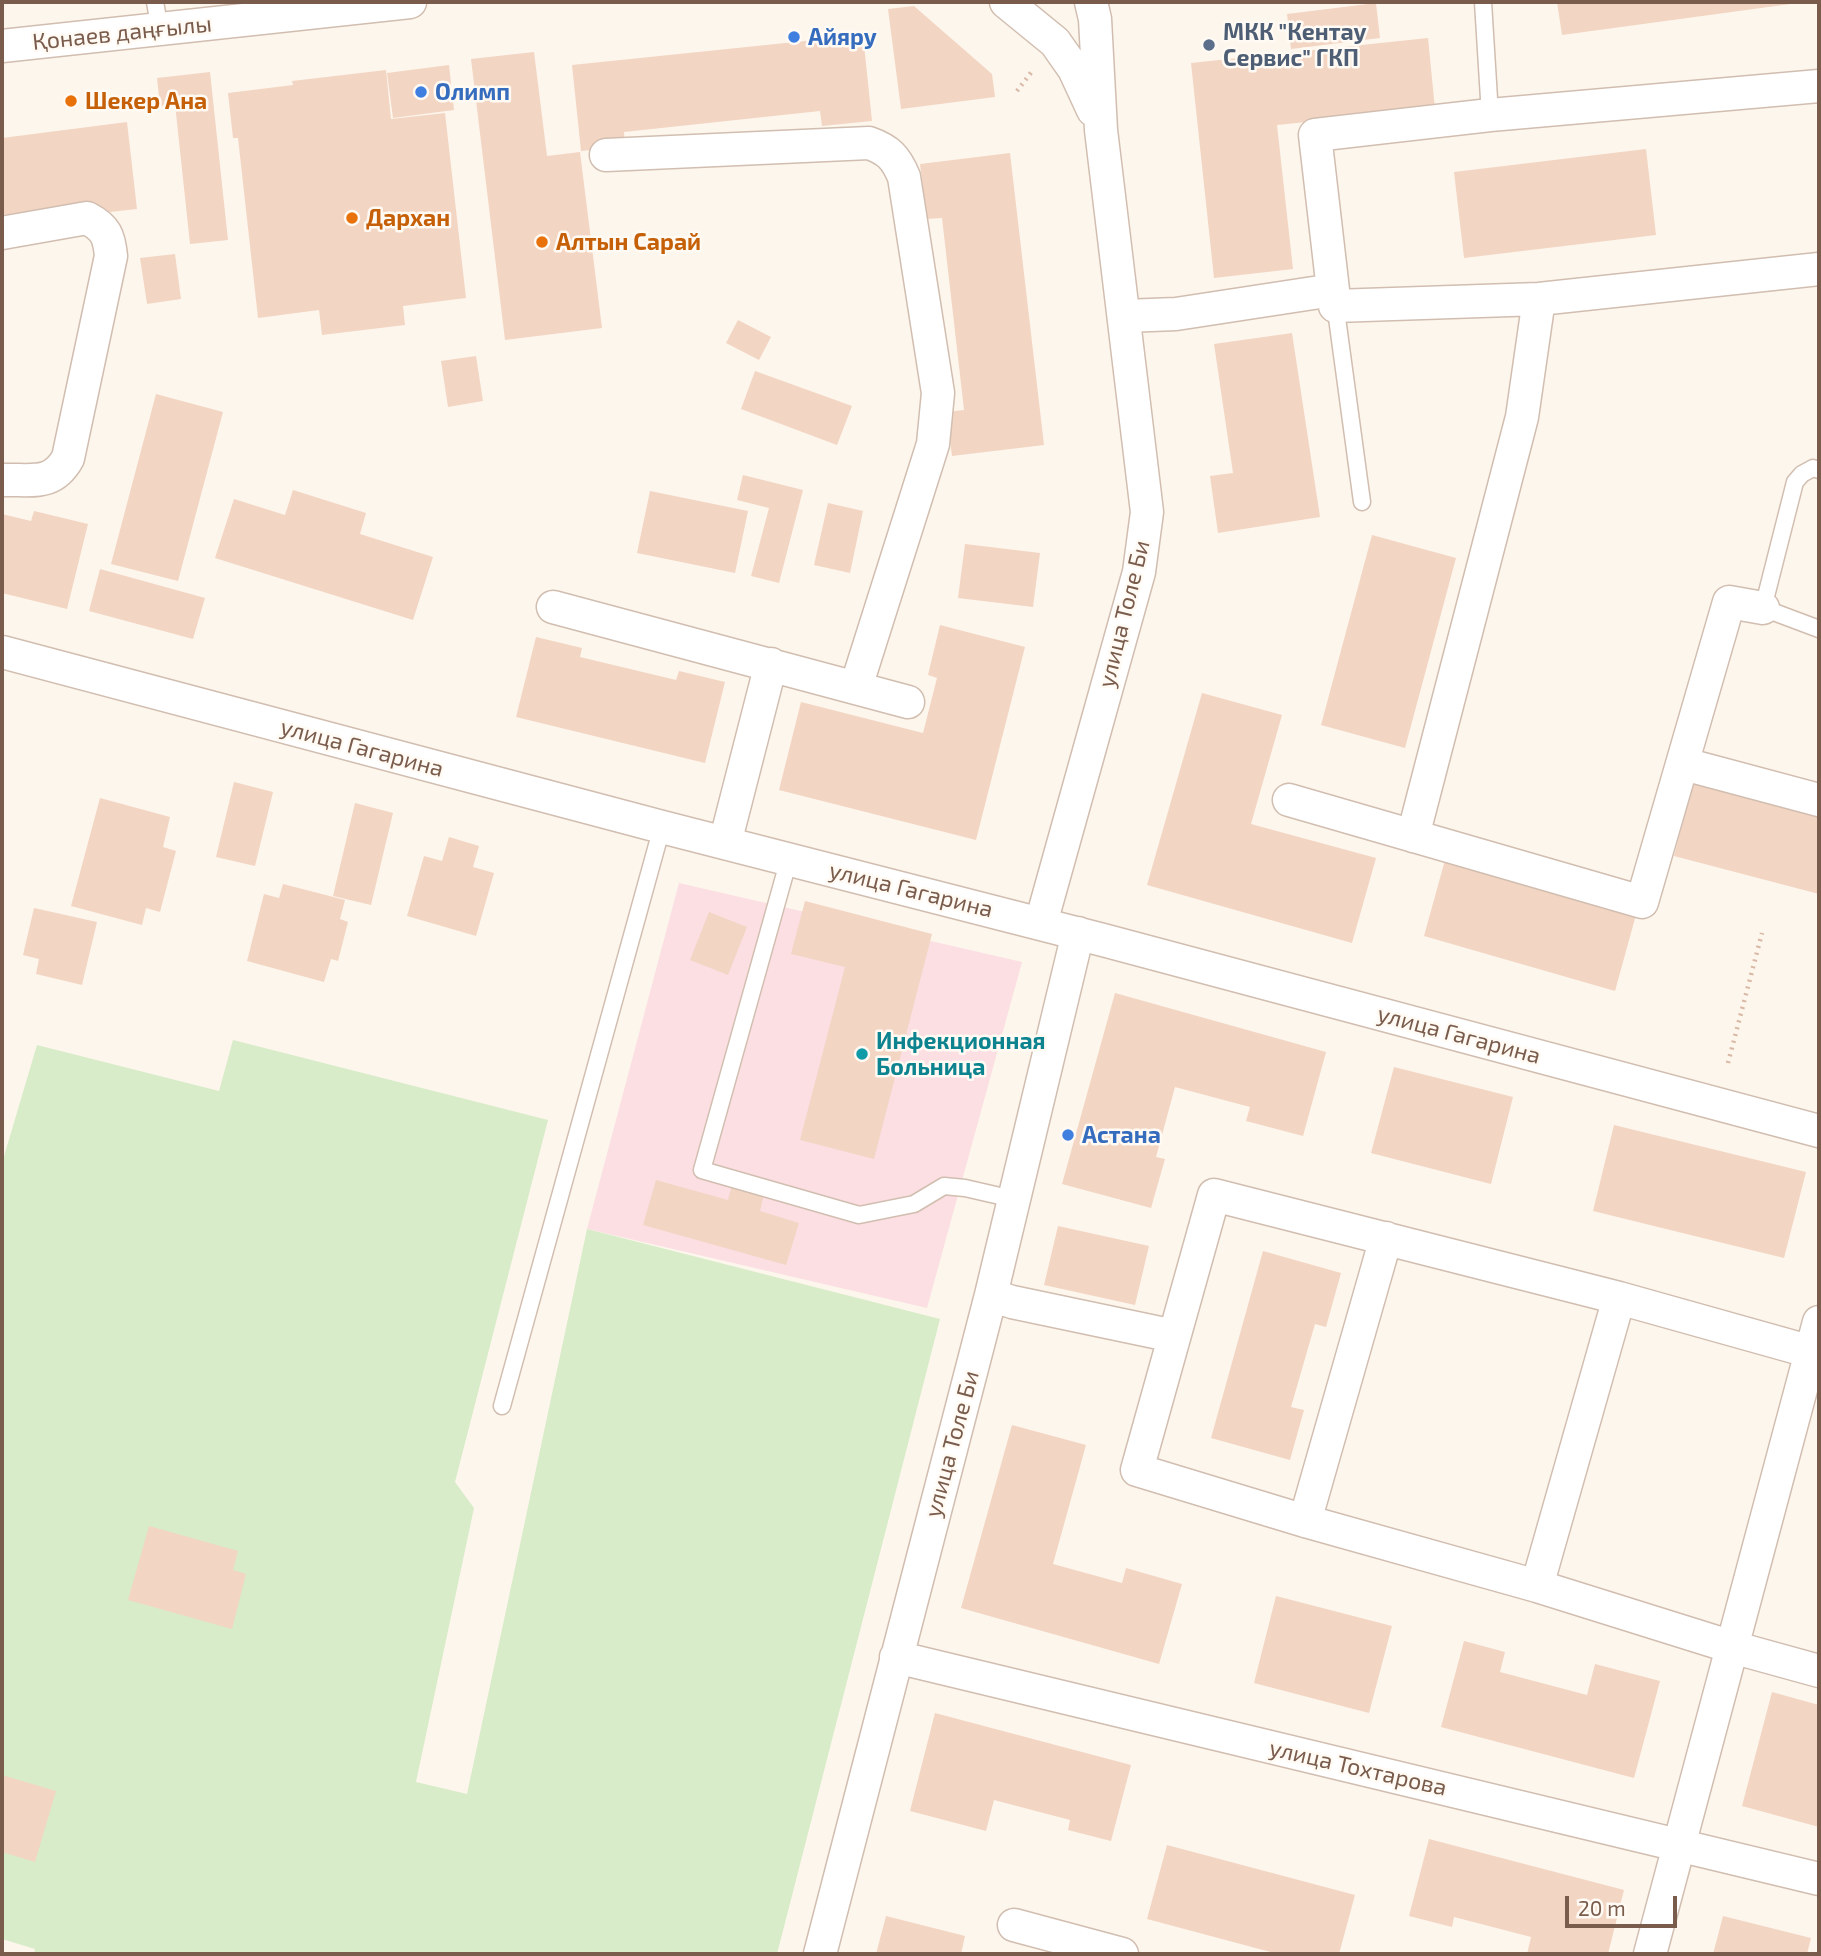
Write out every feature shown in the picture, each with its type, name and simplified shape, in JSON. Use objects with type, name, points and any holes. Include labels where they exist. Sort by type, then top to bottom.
[{"type":"street","name":"Қонаев даңғылы","points":[[2,46],[158,16],[410,2]]},
{"type":"street","name":"улица Толе Би","points":[[1006,2],[1055,41],[1074,69],[1101,131]]},
{"type":"street","name":"улица Толе Би","points":[[1041,923],[1139,572],[1147,512],[1101,131],[1091,2]]},
{"type":"street","points":[[1334,298],[1315,135],[1490,115],[1819,86]]},
{"type":"street","points":[[606,155],[869,143],[887,149],[897,160],[904,177],[938,393],[933,444],[856,687]]},
{"type":"street","points":[[2,233],[87,218],[99,224],[109,237],[111,256],[68,458],[54,476],[2,480]]},
{"type":"street","points":[[1125,317],[1334,298],[1539,299],[1819,269]]},
{"type":"street","points":[[1413,836],[1522,417],[1539,299]]},
{"type":"street","points":[[1289,800],[1642,902],[1729,602],[1763,608]]},
{"type":"street","points":[[553,607],[908,702]]},
{"type":"street","name":"улица Гагарина","points":[[2,652],[662,827],[1041,923],[1819,1131]]},
{"type":"street","points":[[725,843],[771,664]]},
{"type":"street","points":[[1684,764],[1819,800]]},
{"type":"street","name":"улица Толе Би","points":[[820,1954],[991,1295],[1078,933]]},
{"type":"street","points":[[1816,1354],[1619,1298],[1214,1195],[1137,1469],[1305,1521],[1538,1586],[1732,1647],[1819,1671]]},
{"type":"street","points":[[1305,1521],[1386,1238]]},
{"type":"street","points":[[991,1295],[1174,1336]]},
{"type":"street","points":[[1538,1586],[1619,1298]]},
{"type":"street","points":[[1650,1954],[1732,1647],[1816,1354],[1819,1322]]},
{"type":"street","name":"улица Тохтарова","points":[[896,1657],[1819,1879]]},
{"type":"street","points":[[1014,1924],[1122,1954]]},
{"type":"lane","points":[[1483,2],[1490,115]]},
{"type":"lane","points":[[1334,298],[1362,502]]},
{"type":"lane","points":[[1819,470],[1813,468],[1795,482],[1763,608],[1819,629]]},
{"type":"lane","points":[[502,1406],[662,827]]},
{"type":"lane","points":[[789,859],[702,1170],[859,1215],[914,1204],[944,1186],[1013,1199]]},
{"type":"path","points":[[1728,1063],[1762,933]]},
{"type":"shaded area","points":[[679,883],[1022,962],[927,1308],[587,1229]]},
{"type":"green space","points":[[233,1040],[548,1120],[455,1482],[474,1508],[416,1782],[467,1794],[587,1229],[940,1319],[777,1954],[34,1954],[35,1949],[2,1939],[2,1163],[37,1045],[219,1091]]},
{"type":"building","points":[[1557,2],[1798,2],[1798,3],[1562,35]]},
{"type":"building","points":[[1376,3],[1380,38],[1291,49],[1287,14]]},
{"type":"building","points":[[914,6],[992,74],[995,97],[901,109],[888,9]]},
{"type":"building","points":[[863,35],[872,121],[822,126],[820,111],[624,132],[625,147],[581,151],[572,65]]},
{"type":"building","points":[[1428,38],[1435,109],[1277,125],[1293,269],[1214,278],[1191,63]]},
{"type":"building","name":"Алтын Сарай","points":[[534,52],[547,156],[580,152],[602,328],[505,340],[471,59]]},
{"type":"building","name":"Олимп","points":[[449,65],[454,110],[393,118],[387,73]]},
{"type":"building","name":"Дархан","points":[[386,70],[391,119],[445,113],[466,298],[403,306],[405,325],[322,335],[319,310],[258,318],[238,138],[233,138],[228,93],[293,85],[292,81]]},
{"type":"building","points":[[210,72],[228,240],[190,244],[175,104],[160,106],[157,78]]},
{"type":"building","points":[[127,122],[137,209],[92,214],[91,204],[2,215],[2,138]]},
{"type":"building","points":[[1646,149],[1656,235],[1464,258],[1454,172]]},
{"type":"building","points":[[1010,153],[1044,445],[952,456],[946,412],[964,410],[942,218],[927,219],[920,164]]},
{"type":"building","points":[[175,254],[181,299],[147,304],[140,258]]},
{"type":"building","points":[[738,320],[771,337],[759,360],[726,343]]},
{"type":"building","points":[[1292,333],[1320,517],[1218,533],[1210,476],[1233,473],[1214,344]]},
{"type":"building","points":[[476,356],[483,401],[448,407],[441,361]]},
{"type":"building","points":[[755,371],[852,406],[837,445],[741,409]]},
{"type":"building","points":[[156,394],[223,412],[178,581],[111,564]]},
{"type":"building","points":[[743,475],[803,490],[779,583],[751,576],[769,508],[737,500]]},
{"type":"building","points":[[293,490],[366,513],[360,534],[433,557],[413,620],[215,558],[234,499],[285,515]]},
{"type":"building","points":[[650,491],[748,511],[735,573],[637,553]]},
{"type":"building","points":[[828,503],[863,511],[850,573],[814,565]]},
{"type":"building","points":[[34,511],[88,524],[67,609],[2,593],[2,514],[31,521]]},
{"type":"building","points":[[1372,535],[1456,558],[1405,748],[1321,725]]},
{"type":"building","points":[[965,544],[1040,553],[1033,607],[958,598]]},
{"type":"building","points":[[100,569],[205,598],[193,639],[89,611]]},
{"type":"building","points":[[940,625],[1025,647],[976,840],[779,790],[801,702],[923,733],[937,678],[928,675]]},
{"type":"building","points":[[536,637],[582,648],[580,657],[676,680],[679,671],[725,682],[705,763],[516,717]]},
{"type":"building","points":[[1202,693],[1282,715],[1251,824],[1376,858],[1352,943],[1147,885]]},
{"type":"building","points":[[1695,776],[1819,809],[1819,894],[1674,856]]},
{"type":"building","points":[[234,782],[273,792],[255,866],[216,857]]},
{"type":"building","points":[[100,798],[170,817],[163,847],[176,851],[160,912],[146,908],[142,925],[71,906]]},
{"type":"building","points":[[355,803],[393,813],[371,905],[333,896]]},
{"type":"building","points":[[449,837],[479,846],[473,867],[494,873],[476,936],[407,916],[424,856],[442,861]]},
{"type":"building","points":[[1445,860],[1639,904],[1615,991],[1424,936]]},
{"type":"building","points":[[283,884],[345,900],[340,919],[348,922],[338,961],[331,959],[324,982],[247,961],[264,894],[279,898]]},
{"type":"building","name":"Инфекционная Больница","points":[[805,901],[932,934],[874,1159],[800,1140],[845,967],[791,954]]},
{"type":"building","points":[[34,908],[97,922],[82,985],[36,974],[39,959],[23,955]]},
{"type":"building","points":[[709,912],[747,927],[728,975],[690,960]]},
{"type":"building","points":[[1115,993],[1326,1052],[1303,1136],[1246,1121],[1250,1107],[1175,1087],[1156,1157],[1165,1159],[1151,1208],[1062,1184]]},
{"type":"building","points":[[1394,1067],[1513,1097],[1491,1184],[1371,1153]]},
{"type":"building","points":[[1614,1125],[1806,1172],[1784,1258],[1593,1211]]},
{"type":"building","points":[[656,1180],[728,1200],[732,1185],[764,1194],[760,1211],[799,1223],[786,1265],[643,1225]]},
{"type":"building","points":[[1058,1226],[1149,1246],[1135,1305],[1044,1285]]},
{"type":"building","points":[[1263,1251],[1341,1273],[1326,1327],[1315,1324],[1291,1407],[1304,1410],[1290,1460],[1211,1438]]},
{"type":"building","points":[[1012,1425],[1086,1445],[1053,1564],[1122,1583],[1126,1568],[1182,1584],[1159,1664],[961,1608]]},
{"type":"building","points":[[149,1526],[238,1551],[233,1570],[246,1574],[232,1629],[128,1600]]},
{"type":"building","points":[[1276,1596],[1392,1626],[1369,1713],[1254,1683]]},
{"type":"building","points":[[1464,1641],[1505,1652],[1500,1672],[1587,1695],[1595,1664],[1660,1681],[1634,1778],[1441,1727]]},
{"type":"building","points":[[1772,1692],[1819,1705],[1819,1827],[1742,1806]]},
{"type":"building","points":[[935,1713],[1131,1765],[1111,1841],[1068,1830],[1070,1820],[994,1800],[986,1831],[910,1811]]},
{"type":"building","points":[[2,1775],[56,1791],[35,1862],[2,1852]]},
{"type":"building","points":[[1429,1839],[1624,1890],[1608,1954],[1527,1954],[1531,1937],[1454,1917],[1452,1927],[1409,1916]]},
{"type":"building","points":[[1167,1845],[1355,1895],[1339,1954],[1278,1954],[1147,1919]]},
{"type":"building","points":[[886,1916],[965,1936],[961,1954],[876,1954]]},
{"type":"building","points":[[1723,1916],[1811,1938],[1807,1954],[1713,1954]]},
{"type":"place","name":"Айяру","points":[[794,37]]},
{"type":"place","name":"МКК \"Кентау Сервис\" ГКП","points":[[1209,45]]},
{"type":"place","name":"Олимп","points":[[421,92]]},
{"type":"place","name":"Шекер Ана","points":[[71,101]]},
{"type":"place","name":"Дархан","points":[[352,218]]},
{"type":"place","name":"Алтын Сарай","points":[[542,242]]},
{"type":"place","name":"Инфекционная Больница","points":[[862,1054]]},
{"type":"place","name":"Астана","points":[[1068,1135]]}]
